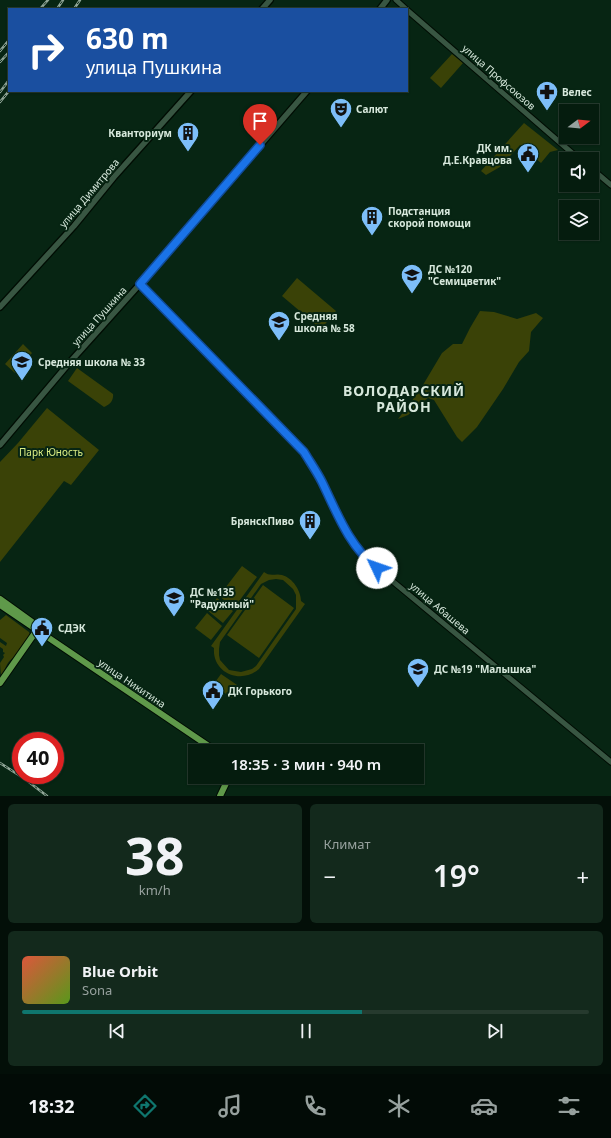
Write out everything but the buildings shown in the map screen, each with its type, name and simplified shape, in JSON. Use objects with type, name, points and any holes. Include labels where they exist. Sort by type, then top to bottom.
[{"type":"main road","points":[[263,8],[270,0]]},
{"type":"main road","points":[[381,8],[387,0]]},
{"type":"main road","name":"улица Димитрова","points":[[0,307],[74,226],[114,177],[190,92]]},
{"type":"main road","name":"улица Пушкина","points":[[0,445],[72,359],[140,284],[306,92]]},
{"type":"main road","name":"улица Никитина","points":[[0,599],[32,622],[36,630]]},
{"type":"main road","name":"улица Никитина","points":[[0,605],[206,744]]},
{"type":"main road","points":[[0,683],[36,630]]},
{"type":"main road","points":[[220,796],[226,784]]},
{"type":"street","name":"улица Профсоюзов","points":[[396,0],[406,8]]},
{"type":"street","name":"улица Профсоюзов","points":[[408,10],[571,152]]},
{"type":"street","points":[[599,175],[611,185]]},
{"type":"street","name":"улица Абашева","points":[[140,284],[304,452],[321,480],[347,534],[367,560],[611,762]]},
{"type":"green space","points":[[452,54],[463,63],[441,88],[430,78]]},
{"type":"green space","points":[[524,123],[558,150],[550,152],[541,163],[520,145],[500,167],[486,175],[481,171]]},
{"type":"green space","points":[[297,278],[336,311],[321,329],[282,296]]},
{"type":"green space","points":[[480,311],[494,312],[517,319],[536,313],[543,318],[531,332],[529,351],[519,362],[503,389],[477,427],[462,442],[457,437],[434,400],[428,398],[408,415],[398,419],[420,390],[442,353],[453,344],[462,344]]},
{"type":"green space","points":[[23,344],[32,353],[15,373],[5,364]]},
{"type":"green space","points":[[77,368],[113,394],[113,399],[109,404],[104,407],[68,381]]},
{"type":"green space","name":"Парк Юность","points":[[47,408],[99,450],[71,485],[64,481],[0,562],[0,462]]},
{"type":"green space","points":[[242,566],[257,577],[234,608],[219,596]]},
{"type":"green space","points":[[264,572],[286,577],[296,585],[300,593],[301,601],[305,604],[259,669],[252,674],[244,676],[229,674],[218,664],[215,657],[214,648],[211,646]],"holes":[[[269,580],[283,580],[293,589],[296,595],[296,609],[256,666],[252,669],[241,672],[229,670],[220,660],[220,642],[261,584]]]},
{"type":"green space","points":[[263,585],[294,608],[259,658],[227,635]]},
{"type":"green space","points":[[217,598],[233,611],[223,623],[207,610]]},
{"type":"green space","points":[[207,613],[222,626],[211,640],[195,628]]},
{"type":"green space","points":[[6,615],[29,632],[30,635],[15,657],[8,663],[1,677],[0,663],[5,653],[0,647],[0,642],[6,646],[7,643],[0,638],[0,620]]},
{"type":"green space","points":[[221,674],[240,687],[232,698],[213,685]]},
{"type":"railway","points":[[41,8],[48,0]]},
{"type":"railway","points":[[58,8],[63,0]]},
{"type":"railway","points":[[75,8],[80,0]]},
{"type":"railway","points":[[0,51],[8,41]]},
{"type":"railway","points":[[0,62],[8,53]]},
{"type":"railway","points":[[0,92],[8,81]]},
{"type":"railway","points":[[0,102],[8,92]]},
{"type":"railway","points":[[0,763],[25,779],[47,796]]},
{"type":"place","name":"Велес","points":[[547,112]]},
{"type":"place","name":"Салют","points":[[341,128]]},
{"type":"place","name":"Кванториум","points":[[188,152]]},
{"type":"place","name":"ДК им. Д.Е.Кравцова","points":[[528,174]]},
{"type":"place","name":"Подстанция скорой помощи","points":[[372,236]]},
{"type":"place","name":"ДС №120 \"Семицветик\"","points":[[412,294]]},
{"type":"place","name":"Средняя школа № 58","points":[[279,342]]},
{"type":"place","name":"Средняя школа № 33","points":[[22,382]]},
{"type":"place","name":"БрянскПиво","points":[[310,540]]},
{"type":"place","name":"ДС №135 \"Радужный\"","points":[[174,618]]},
{"type":"place","name":"СДЭК","points":[[42,648]]},
{"type":"place","name":"ДС №19 \"Малышка\"","points":[[418,688]]},
{"type":"place","name":"ДК Горького","points":[[213,710]]},
{"type":"district","name":"ВОЛОДАРСКИЙ РАЙОН","points":[[404,398]]},
{"type":"route","points":[[260,145],[140,284],[304,452],[321,480],[347,534],[367,560],[377,568]]}]
